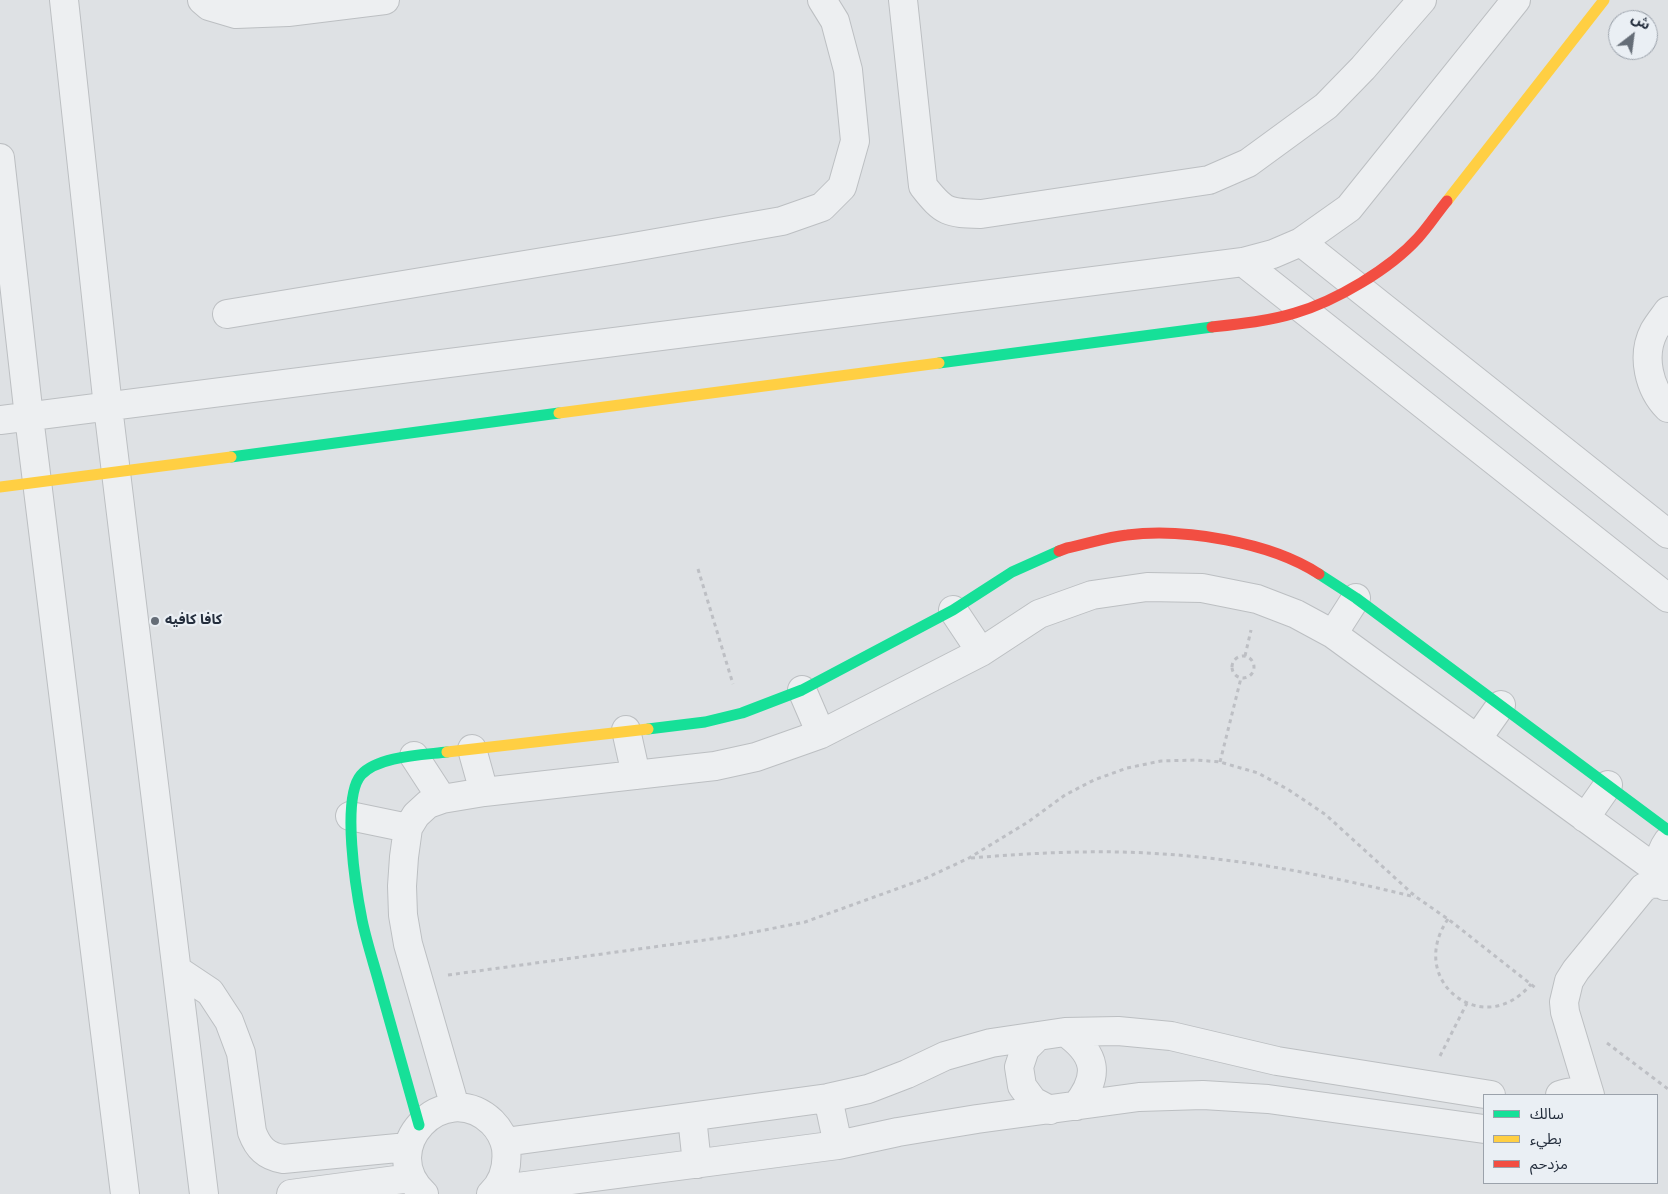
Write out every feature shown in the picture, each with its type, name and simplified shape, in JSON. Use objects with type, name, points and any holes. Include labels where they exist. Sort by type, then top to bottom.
[{"type":"street","points":[[64,0],[108,407],[204,1194]]},
{"type":"street","points":[[202,0],[209,6],[236,14],[288,12],[385,0]]},
{"type":"street","points":[[227,314],[782,222],[822,207],[842,187],[855,141],[848,70],[835,21],[822,0]]},
{"type":"street","points":[[903,0],[923,186],[937,205],[955,213],[981,214],[1209,180],[1248,162],[1326,106],[1363,68],[1422,0]]},
{"type":"street","points":[[0,420],[1243,262],[1272,254],[1302,242],[1350,208],[1516,0]]},
{"type":"street","points":[[0,487],[1237,324],[1304,310],[1357,286],[1390,264],[1418,238],[1604,0]]},
{"type":"street","points":[[0,158],[125,1194]]},
{"type":"street","points":[[1302,242],[1668,534]]},
{"type":"street","points":[[1243,262],[1668,598]]},
{"type":"street","points":[[1668,311],[1653,332],[1648,355],[1650,378],[1659,399],[1668,408]]},
{"type":"street","points":[[414,1136],[362,921],[356,885],[350,816],[354,786],[361,775],[371,766],[414,756],[705,722],[742,713],[802,690],[954,610],[1012,572],[1067,548],[1127,535],[1188,534],[1248,544],[1305,566],[1356,598],[1668,830]]},
{"type":"street","points":[[455,1107],[417,979],[408,944],[404,915],[402,886],[408,828],[416,814],[428,804],[442,798],[716,766],[756,757],[822,734],[981,652],[1039,614],[1092,596],[1147,587],[1202,588],[1257,599],[1296,614],[1333,634],[1585,818],[1664,881]]},
{"type":"street","points":[[1333,634],[1356,598]]},
{"type":"street","points":[[954,610],[981,652]]},
{"type":"street","points":[[802,690],[822,734]]},
{"type":"street","points":[[1477,739],[1501,705]]},
{"type":"street","points":[[626,730],[636,775]]},
{"type":"street","points":[[472,749],[484,792]]},
{"type":"street","points":[[414,756],[442,798]]},
{"type":"street","points":[[1585,818],[1608,786]]},
{"type":"street","points":[[350,816],[408,828]]},
{"type":"street","points":[[1664,881],[1661,851],[1668,841]]},
{"type":"street","points":[[1589,1094],[1565,1012],[1565,991],[1576,970],[1643,888],[1650,884],[1664,881]]},
{"type":"street","points":[[177,970],[210,992],[229,1020],[241,1053],[252,1132],[255,1142],[262,1151],[282,1160],[414,1136]]},
{"type":"street","points":[[505,1142],[828,1098],[868,1089],[908,1074],[945,1056],[991,1043],[1064,1032],[1118,1031],[1171,1036],[1277,1060],[1484,1094]]},
{"type":"street","points":[[1038,1036],[1025,1049],[1019,1067],[1022,1086],[1033,1101],[1063,1108],[1087,1092],[1092,1075],[1089,1057],[1079,1042],[1064,1032]]},
{"type":"street","points":[[1268,1099],[1277,1060]]},
{"type":"street","points":[[1448,1124],[1455,1090]]},
{"type":"street","points":[[1563,1094],[1580,1092],[1586,1094]]},
{"type":"street","points":[[493,1193],[838,1145],[968,1120],[1139,1097],[1203,1095],[1268,1099],[1483,1129]]},
{"type":"street","points":[[828,1098],[838,1145]]},
{"type":"street","points":[[291,1194],[418,1186],[407,1162],[414,1136],[429,1116],[455,1107],[471,1109],[486,1116],[497,1128],[505,1142],[507,1159],[504,1176],[493,1193]]},
{"type":"street","points":[[692,1117],[697,1164]]},
{"type":"path","points":[[698,569],[742,713]]},
{"type":"path","points":[[1245,656],[1252,661],[1254,670],[1249,677],[1241,678],[1234,673],[1232,665],[1237,658],[1245,656]]},
{"type":"path","points":[[1220,762],[1241,678]]},
{"type":"path","points":[[417,979],[734,936],[805,922],[924,879],[969,858],[1028,822],[1065,795],[1094,780],[1127,768],[1161,761],[1196,760],[1220,762],[1258,773],[1289,790],[1326,815],[1416,898],[1448,919],[1565,1012]]},
{"type":"path","points":[[969,858],[1044,853],[1110,852],[1194,856],[1333,877],[1416,898]]},
{"type":"path","points":[[1448,919],[1436,941],[1436,966],[1440,978],[1456,996],[1466,1003],[1490,1007],[1502,1005],[1513,1000],[1523,994],[1531,984]]},
{"type":"path","points":[[1426,1084],[1466,1003]]},
{"type":"path","points":[[1605,1042],[1668,1089]]},
{"type":"traffic: fast","points":[[939,363],[1212,327]]},
{"type":"traffic: fast","points":[[231,457],[559,413]]},
{"type":"traffic: fast","points":[[648,729],[705,722],[742,713],[802,690],[953,610],[1012,572],[1059,551]]},
{"type":"traffic: fast","points":[[1319,574],[1356,598],[1668,830]]},
{"type":"traffic: fast","points":[[419,1125],[362,920],[356,888],[352,845],[352,803],[355,787],[361,775],[378,764],[389,760],[447,752]]},
{"type":"traffic: slow","points":[[1447,201],[1604,0]]},
{"type":"traffic: slow","points":[[559,413],[939,363]]},
{"type":"traffic: slow","points":[[0,487],[231,457]]},
{"type":"traffic: slow","points":[[447,752],[648,729]]},
{"type":"traffic: jam","points":[[1212,327],[1285,316],[1311,308],[1345,292],[1378,272],[1406,250],[1447,201]]},
{"type":"traffic: jam","points":[[1059,551],[1127,535],[1150,533],[1200,536],[1226,540],[1276,553],[1319,574]]},
{"type":"place","name":"كافا كافيه","points":[[155,621]]}]
